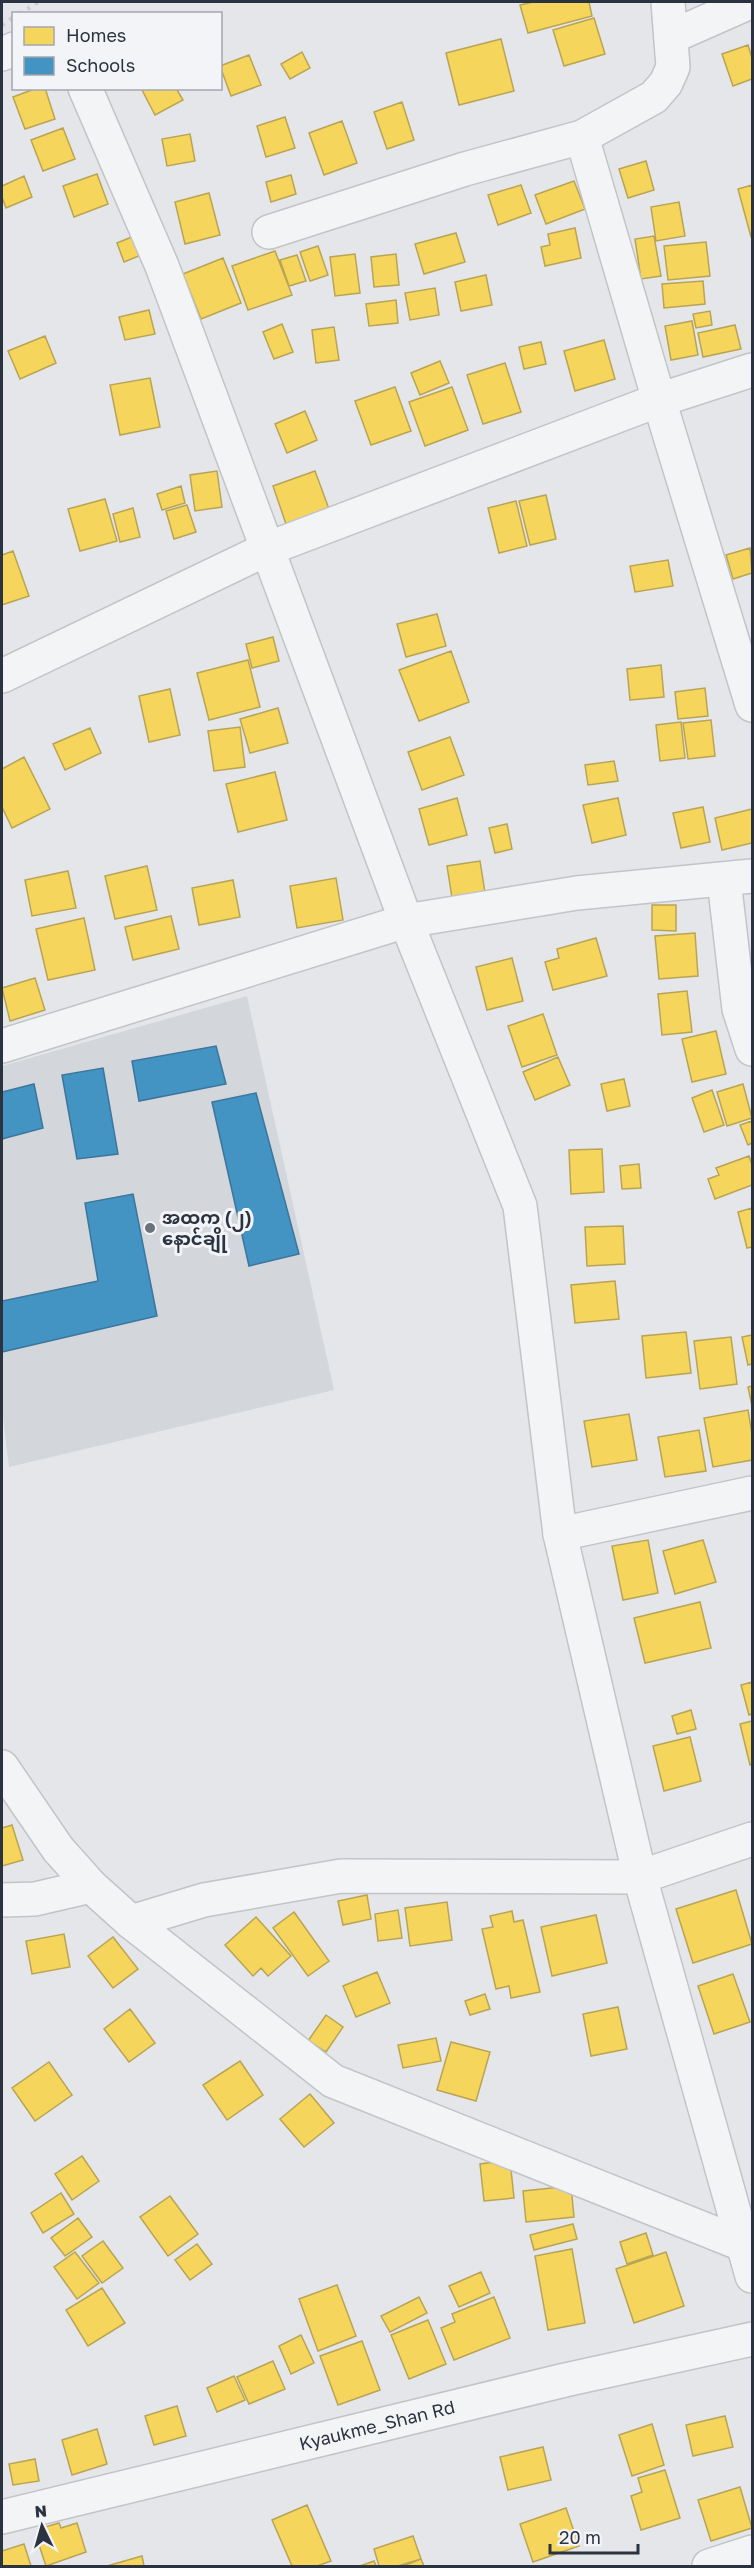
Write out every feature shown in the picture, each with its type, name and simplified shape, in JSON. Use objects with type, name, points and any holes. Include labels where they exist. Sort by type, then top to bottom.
[{"type":"street","points":[[269,232],[465,169],[582,137],[654,97],[666,83],[673,67],[668,2]]},
{"type":"street","points":[[671,37],[750,2]]},
{"type":"street","points":[[86,90],[162,266],[406,921],[520,1206],[560,1534],[640,1877],[753,2277]]},
{"type":"street","points":[[582,137],[659,400],[753,705]]},
{"type":"street","points":[[2,676],[267,549],[659,400],[753,370]]},
{"type":"street","points":[[2,1046],[406,921],[577,893],[738,878],[739,1009],[753,1049]]},
{"type":"street","points":[[560,1534],[753,1493]]},
{"type":"street","points":[[2,1767],[58,1849],[91,1886],[131,1922],[333,2081],[744,2245]]},
{"type":"street","points":[[131,1922],[204,1900],[341,1876],[640,1877],[753,1839]]},
{"type":"street","points":[[2,1900],[35,1899],[91,1886]]},
{"type":"street","name":"Kyaukme_Shan Rd","points":[[2,2517],[565,2380],[753,2339]]},
{"type":"street","points":[[709,2566],[753,2552]]},
{"type":"shaded area","name":"အထက (၂) နောင်ချို","points":[[247,996],[334,1390],[9,1467],[2,1408],[2,1066]]},
{"type":"building: Homes","points":[[533,2],[589,2],[592,16],[528,33],[520,5]]},
{"type":"building: Homes","points":[[594,18],[605,54],[564,66],[553,30]]},
{"type":"building: Homes","points":[[501,39],[514,91],[459,105],[446,53]]},
{"type":"building: Homes","points":[[748,45],[752,58],[752,79],[733,86],[722,54]]},
{"type":"building: Homes","points":[[302,52],[310,68],[290,79],[281,64]]},
{"type":"building: Homes","points":[[249,55],[261,85],[231,96],[222,65]]},
{"type":"building: Homes","points":[[32,90],[46,90],[55,119],[25,129],[13,97]]},
{"type":"building: Homes","points":[[142,90],[177,90],[183,100],[155,115]]},
{"type":"building: Homes","points":[[402,102],[414,140],[387,149],[374,112]]},
{"type":"building: Homes","points":[[285,117],[295,148],[266,157],[257,126]]},
{"type":"building: Homes","points":[[342,121],[357,163],[324,175],[309,133]]},
{"type":"building: Homes","points":[[63,128],[75,159],[43,171],[31,140]]},
{"type":"building: Homes","points":[[190,134],[195,161],[167,166],[162,139]]},
{"type":"building: Homes","points":[[646,161],[654,190],[628,198],[619,169]]},
{"type":"building: Homes","points":[[97,174],[108,204],[74,217],[63,186]]},
{"type":"building: Homes","points":[[291,175],[296,194],[271,202],[266,182]]},
{"type":"building: Homes","points":[[24,176],[32,197],[6,208],[2,197],[2,186]]},
{"type":"building: Homes","points":[[574,181],[585,209],[546,224],[535,195]]},
{"type":"building: Homes","points":[[521,185],[531,213],[498,225],[488,195]]},
{"type":"building: Homes","points":[[752,185],[752,237],[751,237],[738,189]]},
{"type":"building: Homes","points":[[209,193],[220,235],[185,244],[175,202]]},
{"type":"building: Homes","points":[[679,202],[685,236],[656,241],[651,207]]},
{"type":"building: Homes","points":[[575,228],[581,258],[545,266],[541,247],[550,245],[548,234]]},
{"type":"building: Homes","points":[[456,233],[465,262],[424,274],[415,244]]},
{"type":"building: Homes","points":[[139,234],[146,253],[124,262],[117,243]]},
{"type":"building: Homes","points":[[654,236],[661,276],[641,279],[635,239]]},
{"type":"building: Homes","points":[[706,242],[710,276],[668,280],[664,246]]},
{"type":"building: Homes","points":[[318,246],[328,275],[310,281],[300,252]]},
{"type":"building: Homes","points":[[275,251],[292,295],[248,310],[232,266]]},
{"type":"building: Homes","points":[[355,254],[360,293],[335,296],[330,257]]},
{"type":"building: Homes","points":[[396,254],[399,285],[374,287],[371,257]]},
{"type":"building: Homes","points":[[297,255],[306,281],[289,286],[280,260]]},
{"type":"building: Homes","points":[[223,258],[241,303],[201,319],[183,274]]},
{"type":"building: Homes","points":[[486,275],[492,305],[461,311],[455,282]]},
{"type":"building: Homes","points":[[703,281],[705,304],[664,308],[662,284]]},
{"type":"building: Homes","points":[[435,288],[439,315],[410,320],[405,293]]},
{"type":"building: Homes","points":[[396,300],[398,323],[369,326],[366,304]]},
{"type":"building: Homes","points":[[149,310],[155,334],[125,340],[119,317]]},
{"type":"building: Homes","points":[[710,311],[712,325],[696,328],[693,314]]},
{"type":"building: Homes","points":[[692,321],[698,355],[671,360],[665,326]]},
{"type":"building: Homes","points":[[282,324],[293,352],[274,359],[263,332]]},
{"type":"building: Homes","points":[[735,325],[741,349],[703,357],[698,333]]},
{"type":"building: Homes","points":[[334,327],[339,360],[316,363],[312,330]]},
{"type":"building: Homes","points":[[45,336],[56,363],[20,379],[8,351]]},
{"type":"building: Homes","points":[[604,340],[615,379],[575,391],[564,351]]},
{"type":"building: Homes","points":[[541,342],[546,364],[524,369],[519,347]]},
{"type":"building: Homes","points":[[440,361],[449,383],[420,395],[411,373]]},
{"type":"building: Homes","points":[[505,363],[521,412],[483,424],[467,375]]},
{"type":"building: Homes","points":[[150,378],[160,427],[120,435],[110,385]]},
{"type":"building: Homes","points":[[395,387],[411,431],[371,445],[355,401]]},
{"type":"building: Homes","points":[[452,387],[468,430],[425,446],[409,402]]},
{"type":"building: Homes","points":[[305,411],[317,440],[287,453],[275,424]]},
{"type":"building: Homes","points":[[217,471],[222,507],[195,511],[190,475]]},
{"type":"building: Homes","points":[[315,471],[329,509],[286,524],[273,486]]},
{"type":"building: Homes","points":[[181,486],[185,503],[162,510],[157,494]]},
{"type":"building: Homes","points":[[546,495],[556,539],[530,545],[519,501]]},
{"type":"building: Homes","points":[[105,499],[117,541],[80,551],[68,509]]},
{"type":"building: Homes","points":[[516,501],[527,546],[499,553],[488,508]]},
{"type":"building: Homes","points":[[187,505],[196,532],[174,539],[166,511]]},
{"type":"building: Homes","points":[[133,508],[140,537],[120,542],[113,514]]},
{"type":"building: Homes","points":[[750,548],[752,573],[733,579],[726,555]]},
{"type":"building: Homes","points":[[13,551],[29,596],[2,605],[2,555]]},
{"type":"building: Homes","points":[[668,560],[673,586],[635,592],[630,566]]},
{"type":"building: Homes","points":[[437,614],[446,646],[406,657],[397,624]]},
{"type":"building: Homes","points":[[273,637],[279,661],[252,668],[246,644]]},
{"type":"building: Homes","points":[[451,651],[469,702],[419,721],[399,670]]},
{"type":"building: Homes","points":[[248,660],[260,707],[209,720],[197,673]]},
{"type":"building: Homes","points":[[661,665],[664,697],[630,700],[627,669]]},
{"type":"building: Homes","points":[[705,688],[708,716],[678,719],[675,692]]},
{"type":"building: Homes","points":[[170,689],[180,735],[149,742],[139,696]]},
{"type":"building: Homes","points":[[278,708],[288,743],[250,753],[240,719]]},
{"type":"building: Homes","points":[[711,720],[715,756],[688,759],[683,723]]},
{"type":"building: Homes","points":[[681,722],[685,758],[660,761],[656,725]]},
{"type":"building: Homes","points":[[240,727],[245,767],[214,771],[208,731]]},
{"type":"building: Homes","points":[[90,728],[101,753],[65,770],[53,744]]},
{"type":"building: Homes","points":[[450,737],[464,775],[422,790],[408,752]]},
{"type":"building: Homes","points":[[24,757],[50,809],[12,828],[2,807],[2,769]]},
{"type":"building: Homes","points":[[614,761],[618,781],[588,785],[585,765]]},
{"type":"building: Homes","points":[[275,772],[287,820],[238,832],[226,784]]},
{"type":"building: Homes","points":[[457,798],[467,835],[429,845],[419,809]]},
{"type":"building: Homes","points":[[618,798],[626,835],[592,843],[583,805]]},
{"type":"building: Homes","points":[[703,807],[710,842],[681,848],[673,813]]},
{"type":"building: Homes","points":[[752,809],[752,843],[722,850],[715,818]]},
{"type":"building: Homes","points":[[507,824],[512,849],[495,853],[489,828]]},
{"type":"building: Homes","points":[[480,861],[486,899],[453,904],[447,866]]},
{"type":"building: Homes","points":[[147,866],[157,910],[115,919],[105,876]]},
{"type":"building: Homes","points":[[68,871],[76,908],[32,916],[25,880]]},
{"type":"building: Homes","points":[[336,878],[343,920],[297,928],[290,886]]},
{"type":"building: Homes","points":[[233,880],[240,917],[199,925],[192,888]]},
{"type":"building: Homes","points":[[652,905],[676,905],[676,931],[652,930]]},
{"type":"building: Homes","points":[[171,916],[179,949],[133,960],[125,927]]},
{"type":"building: Homes","points":[[84,918],[95,970],[48,980],[36,929]]},
{"type":"building: Homes","points":[[695,933],[698,976],[659,979],[655,936]]},
{"type":"building: Homes","points":[[596,938],[607,976],[553,990],[545,962],[559,958],[557,949]]},
{"type":"building: Homes","points":[[512,958],[523,1001],[487,1010],[476,967]]},
{"type":"building: Homes","points":[[35,978],[45,1010],[10,1021],[2,988]]},
{"type":"building: Homes","points":[[687,991],[692,1032],[662,1035],[658,994]]},
{"type":"building: Homes","points":[[543,1014],[557,1055],[522,1067],[508,1026]]},
{"type":"building: Homes","points":[[716,1031],[726,1074],[692,1082],[682,1039]]},
{"type":"building: Homes","points":[[558,1057],[570,1085],[535,1100],[523,1072]]},
{"type":"building: Homes","points":[[624,1079],[630,1106],[607,1111],[601,1084]]},
{"type":"building: Homes","points":[[743,1084],[752,1118],[727,1126],[717,1092]]},
{"type":"building: Homes","points":[[712,1090],[724,1125],[704,1132],[692,1098]]},
{"type":"building: Homes","points":[[752,1121],[752,1143],[748,1145],[740,1125]]},
{"type":"building: Homes","points":[[602,1149],[604,1192],[571,1194],[569,1150]]},
{"type":"building: Homes","points":[[749,1156],[752,1165],[752,1185],[715,1199],[708,1179],[719,1175],[716,1168]]},
{"type":"building: Homes","points":[[639,1164],[641,1188],[622,1189],[620,1166]]},
{"type":"building: Homes","points":[[752,1208],[752,1247],[747,1248],[738,1212]]},
{"type":"building: Homes","points":[[623,1226],[625,1264],[587,1266],[585,1227]]},
{"type":"building: Homes","points":[[615,1281],[619,1319],[575,1323],[571,1285]]},
{"type":"building: Homes","points":[[686,1332],[691,1373],[646,1378],[642,1336]]},
{"type":"building: Homes","points":[[752,1335],[752,1364],[748,1365],[742,1337]]},
{"type":"building: Homes","points":[[731,1337],[737,1384],[700,1389],[694,1341]]},
{"type":"building: Homes","points":[[752,1386],[752,1406],[748,1387]]},
{"type":"building: Homes","points":[[748,1410],[752,1434],[752,1460],[713,1467],[704,1418]]},
{"type":"building: Homes","points":[[629,1414],[637,1460],[592,1467],[584,1421]]},
{"type":"building: Homes","points":[[699,1430],[706,1471],[665,1477],[658,1437]]},
{"type":"building: Homes","points":[[648,1540],[658,1593],[623,1600],[612,1546]]},
{"type":"building: Homes","points":[[703,1540],[716,1582],[675,1594],[663,1551]]},
{"type":"building: Homes","points":[[700,1602],[711,1648],[645,1663],[634,1618]]},
{"type":"building: Homes","points":[[752,1682],[752,1714],[749,1715],[741,1685]]},
{"type":"building: Homes","points":[[691,1710],[696,1729],[677,1734],[672,1716]]},
{"type":"building: Homes","points":[[752,1721],[752,1764],[750,1765],[740,1724]]},
{"type":"building: Homes","points":[[690,1737],[701,1781],[664,1791],[653,1746]]},
{"type":"building: Homes","points":[[12,1825],[23,1860],[2,1866],[2,1828]]},
{"type":"building: Homes","points":[[736,1890],[752,1944],[693,1963],[676,1909]]},
{"type":"building: Homes","points":[[367,1895],[371,1919],[343,1925],[338,1901]]},
{"type":"building: Homes","points":[[447,1902],[452,1940],[410,1946],[405,1908]]},
{"type":"building: Homes","points":[[398,1910],[402,1938],[378,1941],[375,1914]]},
{"type":"building: Homes","points":[[512,1911],[514,1922],[523,1920],[540,1992],[511,1998],[509,1986],[496,1989],[482,1929],[493,1927],[490,1916]]},
{"type":"building: Homes","points":[[294,1912],[329,1961],[308,1976],[273,1928]]},
{"type":"building: Homes","points":[[596,1915],[607,1963],[552,1976],[541,1927]]},
{"type":"building: Homes","points":[[256,1917],[291,1956],[268,1976],[261,1968],[253,1976],[225,1945]]},
{"type":"building: Homes","points":[[64,1934],[70,1967],[32,1974],[26,1941]]},
{"type":"building: Homes","points":[[113,1937],[138,1969],[113,1988],[88,1956]]},
{"type":"building: Homes","points":[[377,1972],[390,2003],[356,2017],[343,1986]]},
{"type":"building: Homes","points":[[733,1974],[750,2022],[714,2034],[698,1986]]},
{"type":"building: Homes","points":[[485,1994],[490,2009],[470,2015],[465,2001]]},
{"type":"building: Homes","points":[[618,2007],[627,2049],[591,2056],[583,2014]]},
{"type":"building: Homes","points":[[130,2009],[155,2043],[129,2062],[104,2029]]},
{"type":"building: Homes","points":[[326,2015],[343,2027],[326,2052],[308,2041]]},
{"type":"building: Homes","points":[[436,2038],[441,2061],[403,2068],[398,2045]]},
{"type":"building: Homes","points":[[451,2042],[490,2052],[476,2101],[437,2090]]},
{"type":"building: Homes","points":[[240,2061],[263,2095],[227,2120],[203,2085]]},
{"type":"building: Homes","points":[[49,2062],[72,2095],[35,2121],[12,2088]]},
{"type":"building: Homes","points":[[310,2094],[334,2123],[304,2147],[280,2119]]},
{"type":"building: Homes","points":[[82,2156],[99,2181],[72,2200],[55,2174]]},
{"type":"building: Homes","points":[[510,2160],[514,2198],[484,2201],[480,2164]]},
{"type":"building: Homes","points":[[571,2186],[574,2217],[526,2222],[523,2191]]},
{"type":"building: Homes","points":[[61,2193],[74,2214],[43,2233],[31,2213]]},
{"type":"building: Homes","points":[[170,2196],[198,2234],[168,2256],[140,2217]]},
{"type":"building: Homes","points":[[78,2218],[92,2237],[65,2256],[51,2238]]},
{"type":"building: Homes","points":[[573,2224],[577,2239],[534,2250],[530,2235]]},
{"type":"building: Homes","points":[[646,2233],[653,2255],[627,2264],[620,2242]]},
{"type":"building: Homes","points":[[103,2241],[123,2268],[102,2283],[82,2256]]},
{"type":"building: Homes","points":[[197,2244],[212,2264],[190,2280],[175,2260]]},
{"type":"building: Homes","points":[[572,2249],[585,2323],[548,2330],[535,2256]]},
{"type":"building: Homes","points":[[75,2252],[99,2283],[77,2299],[54,2267]]},
{"type":"building: Homes","points":[[666,2252],[684,2306],[634,2323],[616,2269]]},
{"type":"building: Homes","points":[[481,2272],[490,2293],[459,2307],[449,2286]]},
{"type":"building: Homes","points":[[337,2285],[356,2336],[318,2351],[299,2299]]},
{"type":"building: Homes","points":[[102,2288],[125,2323],[88,2346],[66,2310]]},
{"type":"building: Homes","points":[[419,2297],[427,2313],[390,2332],[381,2316]]},
{"type":"building: Homes","points":[[494,2297],[510,2338],[454,2360],[441,2328],[455,2322],[452,2314]]},
{"type":"building: Homes","points":[[428,2320],[446,2364],[409,2379],[391,2335]]},
{"type":"building: Homes","points":[[301,2335],[314,2363],[291,2374],[279,2346]]},
{"type":"building: Homes","points":[[362,2341],[380,2390],[338,2405],[320,2356]]},
{"type":"building: Homes","points":[[273,2361],[285,2389],[249,2404],[237,2377]]},
{"type":"building: Homes","points":[[234,2376],[245,2400],[217,2412],[207,2388]]},
{"type":"building: Homes","points":[[177,2406],[186,2436],[154,2445],[145,2416]]},
{"type":"building: Homes","points":[[725,2416],[733,2447],[693,2456],[686,2425]]},
{"type":"building: Homes","points":[[652,2424],[664,2465],[632,2476],[619,2435]]},
{"type":"building: Homes","points":[[97,2429],[107,2464],[72,2475],[62,2440]]},
{"type":"building: Homes","points":[[543,2447],[551,2480],[508,2490],[500,2457]]},
{"type":"building: Homes","points":[[35,2459],[39,2481],[13,2485],[9,2464]]},
{"type":"building: Homes","points":[[665,2470],[680,2518],[641,2530],[631,2496],[642,2492],[638,2478]]},
{"type":"building: Homes","points":[[740,2487],[752,2528],[711,2541],[698,2500]]},
{"type":"building: Homes","points":[[307,2505],[331,2561],[317,2566],[292,2566],[272,2520]]},
{"type":"building: Homes","points":[[566,2508],[579,2546],[533,2562],[520,2524]]},
{"type":"building: Homes","points":[[59,2523],[61,2528],[77,2523],[86,2552],[46,2566],[36,2536],[47,2533],[45,2527]]},
{"type":"building: Homes","points":[[413,2536],[421,2559],[398,2566],[379,2566],[374,2549]]},
{"type":"building: Homes","points":[[24,2544],[31,2566],[2,2566],[2,2551]]},
{"type":"building: Homes","points":[[142,2556],[144,2566],[107,2566]]},
{"type":"building: Homes","points":[[421,2559],[424,2566],[403,2566]]},
{"type":"building: Homes","points":[[374,2561],[376,2566],[360,2566]]},
{"type":"building: Schools","points":[[216,1046],[226,1084],[139,1101],[132,1061]]},
{"type":"building: Schools","points":[[103,1068],[118,1154],[77,1159],[62,1075]]},
{"type":"building: Schools","points":[[34,1084],[43,1128],[2,1139],[2,1092]]},
{"type":"building: Schools","points":[[256,1093],[299,1254],[249,1266],[212,1102]]},
{"type":"building: Schools","points":[[133,1194],[157,1316],[2,1352],[2,1301],[98,1281],[85,1203]]},
{"type":"railway","points":[[23,12],[38,2]]},
{"type":"railway","points":[[2,25],[12,18]]},
{"type":"place","name":"အထက (၂) နောင်ချို","points":[[150,1228]]}]
